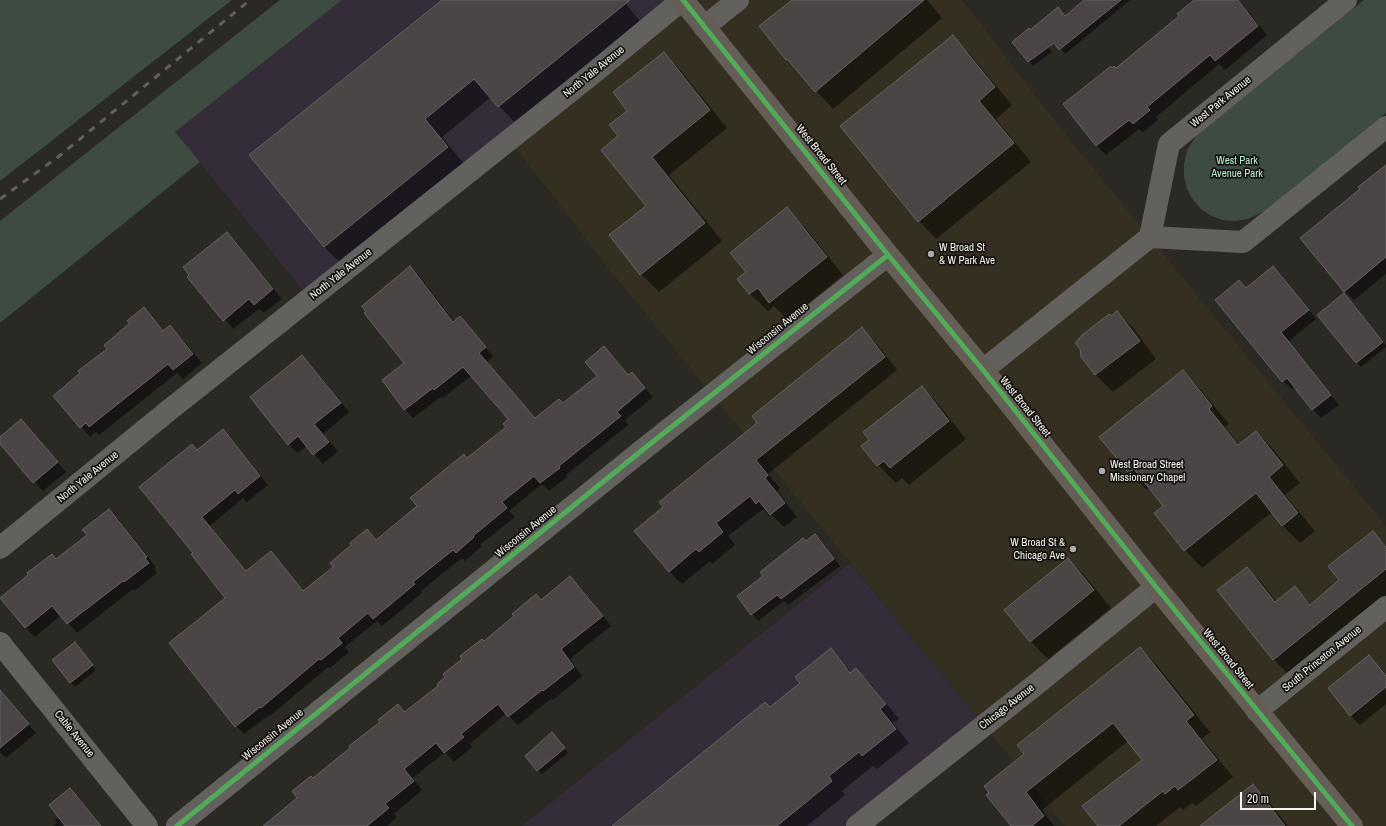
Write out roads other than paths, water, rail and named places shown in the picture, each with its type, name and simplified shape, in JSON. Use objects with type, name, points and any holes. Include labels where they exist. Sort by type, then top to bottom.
[{"type":"main road","name":"West Broad Street","points":[[682,0],[983,370],[1156,587],[1352,826]]},
{"type":"street","name":"North Yale Avenue","points":[[0,548],[174,406],[591,75],[682,0]]},
{"type":"street","points":[[704,27],[738,0]]},
{"type":"street","name":"West Park Avenue","points":[[1150,237],[1169,144],[1346,0]]},
{"type":"street","points":[[983,370],[1150,237],[1243,242],[1386,127]]},
{"type":"street","name":"Wisconsin Avenue","points":[[177,826],[640,452],[888,255]]},
{"type":"street","name":"Chicago Avenue","points":[[857,826],[1156,587]]},
{"type":"street","name":"South Princeton Avenue","points":[[1257,711],[1386,607]]},
{"type":"street","name":"Cable Avenue","points":[[0,643],[147,826]]},
{"type":"railway","points":[[0,199],[58,157],[250,0]]},
{"type":"place","name":"W Broad St & W Park Ave","points":[[931,254]]},
{"type":"place","name":"West Broad Street Missionary Chapel","points":[[1102,471]]},
{"type":"place","name":"W Broad St & Chicago Ave","points":[[1073,549]]},
{"type":"park label","name":"West Park Avenue Park","points":[[1237,167]]}]
